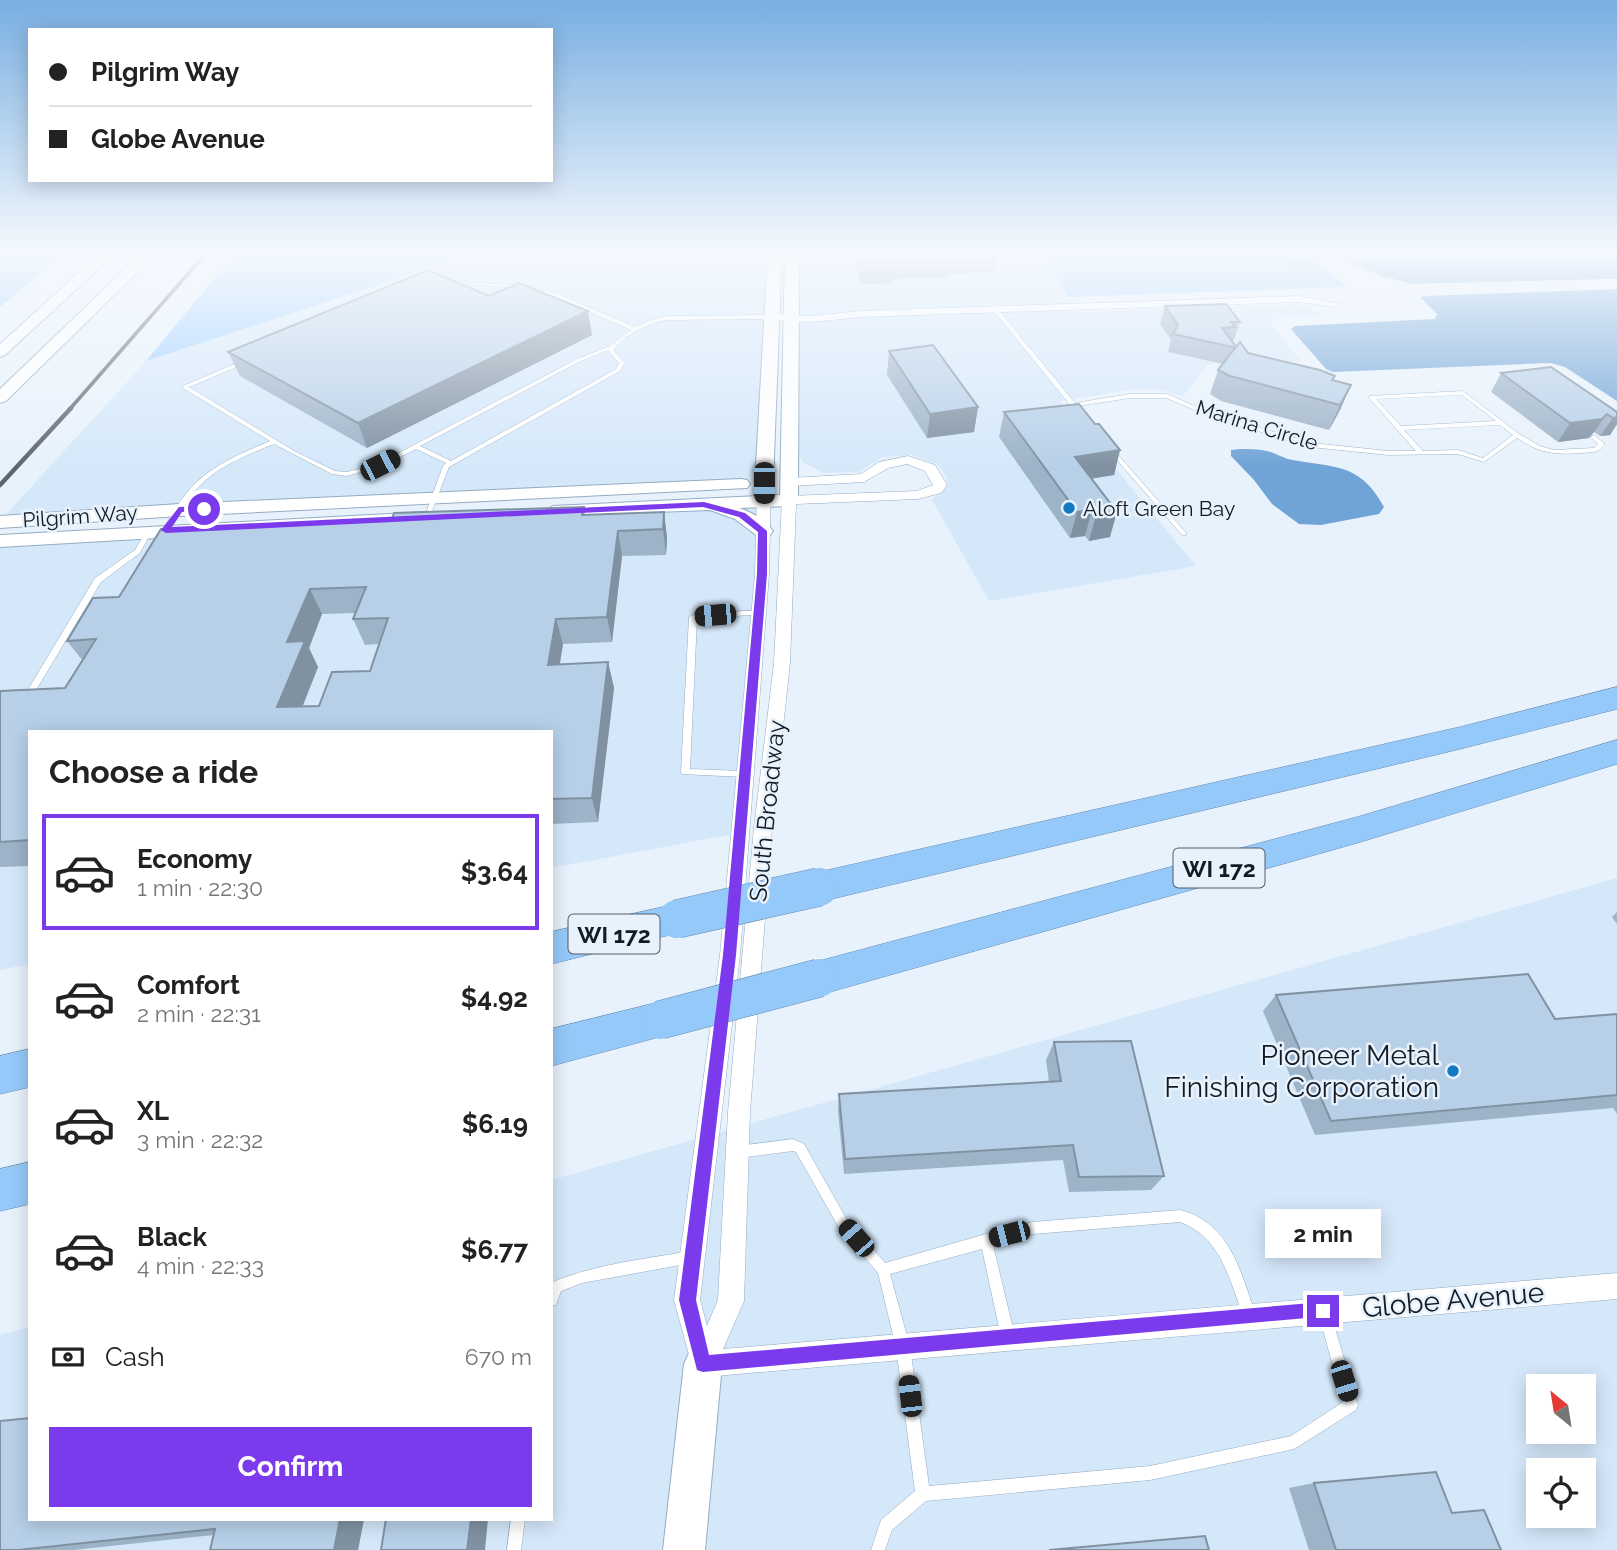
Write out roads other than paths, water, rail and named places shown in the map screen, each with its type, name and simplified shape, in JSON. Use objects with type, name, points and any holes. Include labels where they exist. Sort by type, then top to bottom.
[{"type":"highway","name":"WI 172","points":[[553,948],[1447,741],[1617,698]]},
{"type":"highway","name":"WI 172","points":[[553,1047],[818,978],[1357,830],[1617,752]]},
{"type":"highway","points":[[0,1075],[28,1068]]},
{"type":"highway","points":[[0,1190],[28,1183]]},
{"type":"street","points":[[0,352],[32,323]]},
{"type":"street","points":[[0,398],[77,323]]},
{"type":"street","name":"South Broadway","points":[[703,1364],[687,1300],[730,955],[759,612],[771,323]]},
{"type":"street","name":"South Broadway","points":[[684,1550],[703,1364],[731,1301],[737,1152],[762,841],[775,750],[782,663],[790,491],[790,323]]},
{"type":"street","points":[[908,460],[930,468],[940,485],[936,490],[918,495],[790,491],[864,478],[884,465],[908,460]]},
{"type":"street","name":"Pilgrim Way","points":[[0,522],[179,510],[435,498],[790,491]]},
{"type":"street","name":"Pilgrim Way","points":[[0,541],[157,530],[704,504],[764,492]]},
{"type":"street","points":[[704,504],[742,515],[763,531]]},
{"type":"street","name":"Globe Avenue","points":[[703,1364],[1617,1286]]},
{"type":"lane","points":[[621,323],[634,329]]},
{"type":"lane","points":[[247,360],[185,387],[320,466],[334,473],[347,474],[380,465],[579,360],[612,347],[634,329],[647,323]]},
{"type":"lane","points":[[1007,323],[1081,414]]},
{"type":"lane","points":[[427,517],[443,472],[450,463],[618,370],[622,363],[611,351],[612,347]]},
{"type":"lane","points":[[1421,452],[1371,397],[1463,393],[1535,448],[1550,452],[1596,450],[1602,444],[1594,437]]},
{"type":"lane","name":"Marina Circle","points":[[1073,405],[1130,396],[1167,396],[1216,417],[1311,445],[1388,453],[1458,452],[1484,460],[1517,435]]},
{"type":"lane","points":[[1399,428],[1502,423]]},
{"type":"lane","points":[[33,688],[98,580],[138,551],[179,510],[192,490],[208,474],[229,461],[275,441]]},
{"type":"lane","points":[[1106,443],[1184,534]]},
{"type":"lane","points":[[415,446],[450,463]]},
{"type":"lane","points":[[744,774],[685,772],[694,617],[759,612]]},
{"type":"lane","points":[[737,1152],[793,1145],[800,1148],[842,1222],[883,1270],[903,1347],[923,1494]]},
{"type":"lane","points":[[883,1270],[1032,1228],[1180,1216],[1194,1219],[1224,1249],[1250,1317]]},
{"type":"lane","points":[[986,1240],[1008,1338]]},
{"type":"lane","points":[[554,1286],[582,1277],[693,1256]]},
{"type":"lane","points":[[878,1550],[886,1525],[923,1494],[1150,1473],[1294,1441],[1351,1405],[1323,1311]]},
{"type":"lane","points":[[514,1550],[518,1521]]},
{"type":"railway","points":[[69,410],[145,323]]},
{"type":"railway","points":[[0,485],[71,408]]},
{"type":"place","name":"Aloft Green Bay","points":[[1069,508]]},
{"type":"place","name":"Pioneer Metal Finishing Corporation","points":[[1453,1071]]}]
